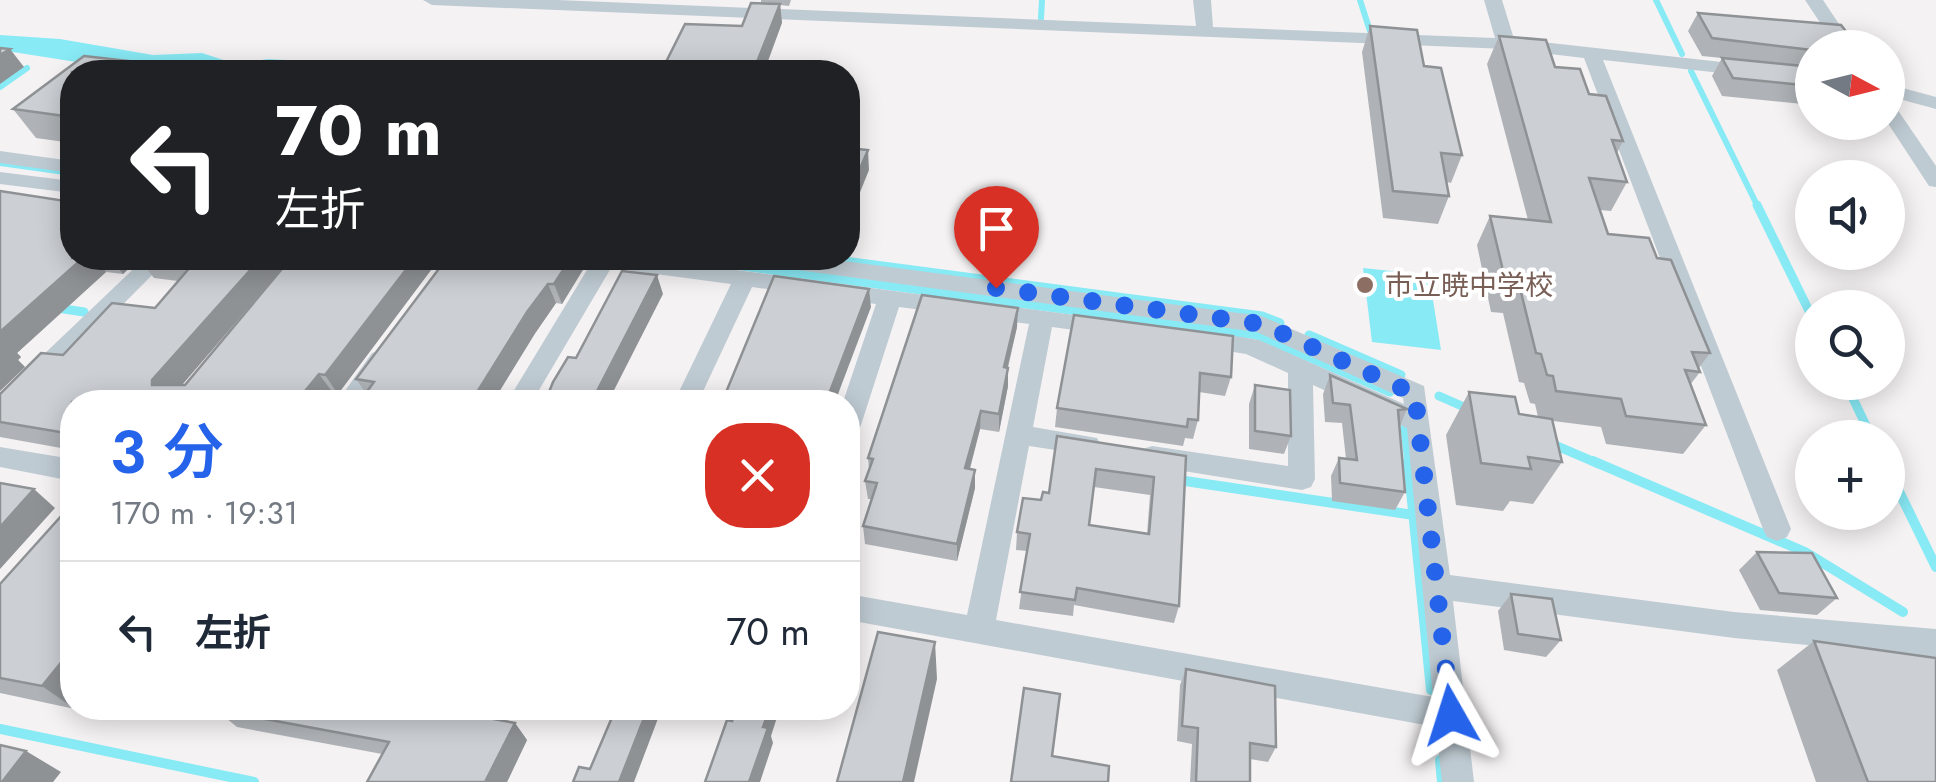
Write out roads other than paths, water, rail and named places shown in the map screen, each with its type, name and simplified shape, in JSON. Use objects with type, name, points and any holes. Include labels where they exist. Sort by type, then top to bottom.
[{"type":"street","points":[[432,0],[1506,44],[1795,75]]},
{"type":"street","points":[[1202,0],[1205,31]]},
{"type":"street","points":[[1492,0],[1506,44]]},
{"type":"street","points":[[1814,0],[1834,30]]},
{"type":"street","points":[[1591,52],[1776,528]]},
{"type":"street","points":[[1905,94],[1936,102]]},
{"type":"street","points":[[1905,135],[1936,181]]},
{"type":"street","points":[[0,157],[60,165]]},
{"type":"street","points":[[0,178],[60,186]]},
{"type":"street","points":[[0,412],[146,270]]},
{"type":"street","points":[[527,390],[592,270]]},
{"type":"street","points":[[686,270],[1250,346],[1419,422]]},
{"type":"street","points":[[858,270],[1262,324],[1415,394],[1458,782]]},
{"type":"street","points":[[692,390],[744,278]]},
{"type":"street","points":[[860,390],[890,298]]},
{"type":"street","points":[[980,630],[1042,318]]},
{"type":"street","points":[[359,390],[396,338]]},
{"type":"street","points":[[1021,435],[1302,479],[1300,370]]},
{"type":"street","points":[[0,457],[60,468]]},
{"type":"street","points":[[1438,586],[1734,625],[1936,643]]},
{"type":"street","points":[[860,609],[1451,715]]},
{"type":"water","points":[[0,35],[60,39],[153,55],[202,53],[224,60],[64,60],[0,50]]},
{"type":"water","points":[[1363,268],[1429,275],[1441,350],[1372,342]]},
{"type":"waterway","points":[[1041,18],[1042,0]]},
{"type":"waterway","points":[[1360,0],[1370,31]]},
{"type":"waterway","points":[[1656,0],[1682,54]]},
{"type":"waterway","points":[[0,87],[27,68]]},
{"type":"waterway","points":[[1691,71],[1758,207]]},
{"type":"waterway","points":[[0,163],[60,171]]},
{"type":"waterway","points":[[1757,205],[1799,290]]},
{"type":"waterway","points":[[860,263],[1262,316],[1280,323]]},
{"type":"waterway","points":[[772,270],[1257,335],[1390,392]]},
{"type":"waterway","points":[[57,308],[84,312]]},
{"type":"waterway","points":[[1309,335],[1401,375]]},
{"type":"waterway","points":[[1439,396],[1471,410]]},
{"type":"waterway","points":[[1854,400],[1863,420]]},
{"type":"waterway","points":[[1405,427],[1409,464]]},
{"type":"waterway","points":[[1550,443],[1599,464]]},
{"type":"waterway","points":[[1408,461],[1413,515]]},
{"type":"waterway","points":[[1593,461],[1805,552],[1903,612]]},
{"type":"waterway","points":[[1185,481],[1413,515]]},
{"type":"waterway","points":[[1905,504],[1936,567]]},
{"type":"waterway","points":[[1413,515],[1431,690]]},
{"type":"waterway","points":[[0,729],[254,782]]},
{"type":"waterway","points":[[1440,760],[1442,782]]},
{"type":"place","name":"市立暁中学校","points":[[1365,285]]}]
